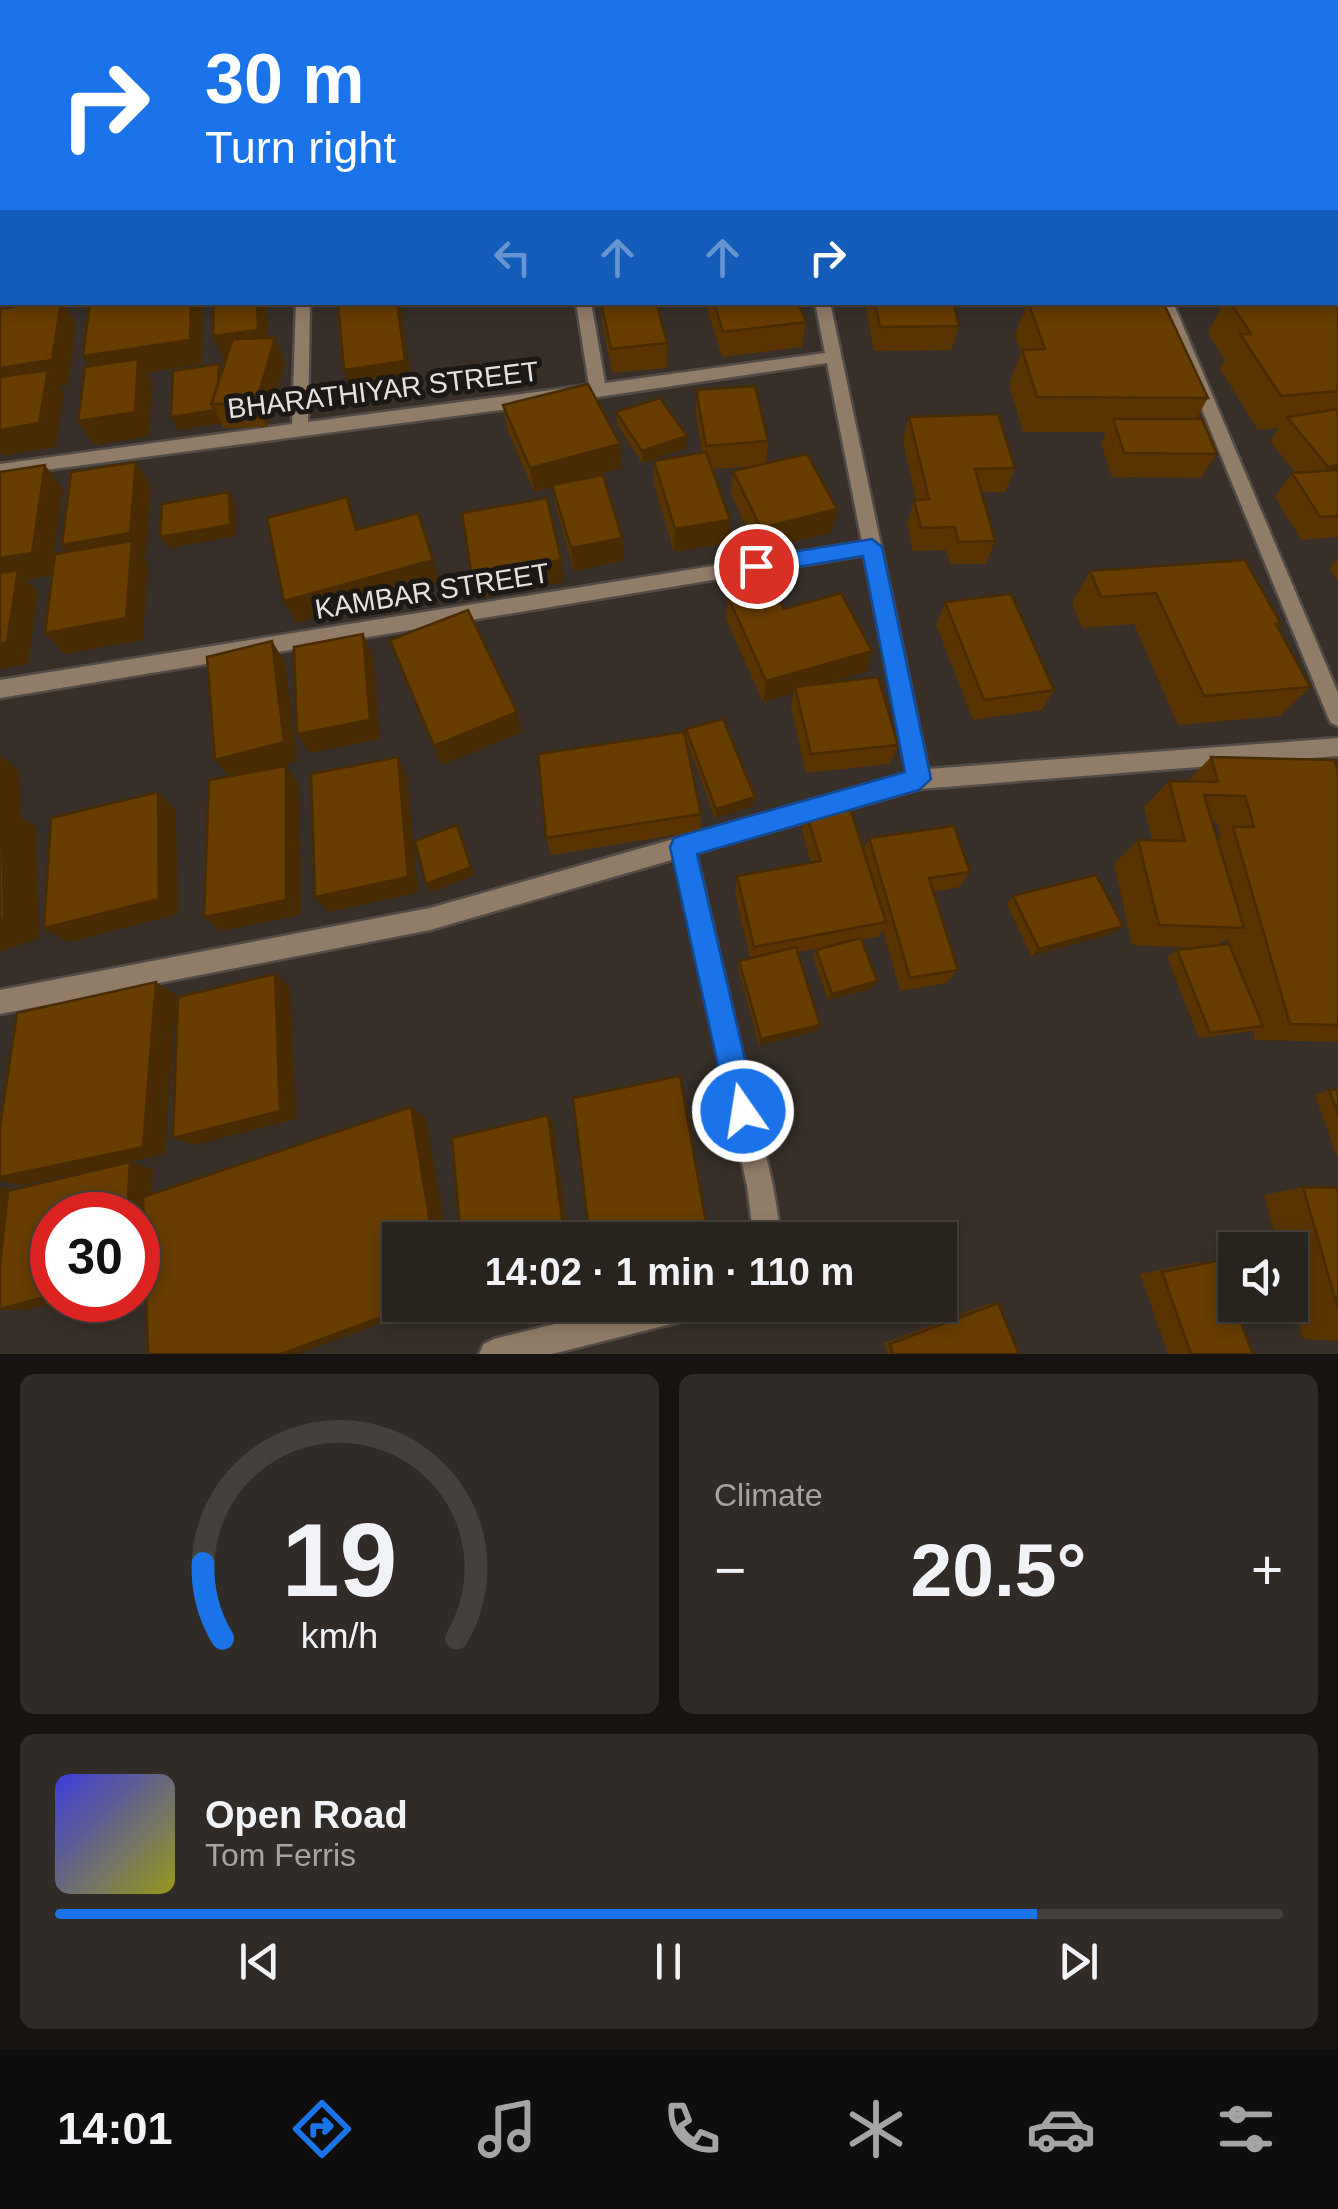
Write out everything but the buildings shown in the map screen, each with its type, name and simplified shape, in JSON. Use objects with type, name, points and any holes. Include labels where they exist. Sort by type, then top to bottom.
[{"type":"street","points":[[300,426],[303,305]]},
{"type":"street","points":[[583,305],[598,392]]},
{"type":"street","points":[[823,305],[919,779]]},
{"type":"street","points":[[1166,305],[1338,717]]},
{"type":"street","name":"BHARATHIYAR STREET","points":[[0,470],[300,426],[598,392],[833,356]]},
{"type":"street","name":"KAMBAR STREET","points":[[0,689],[872,547]]},
{"type":"street","points":[[0,1002],[430,919],[919,779],[1338,747]]},
{"type":"street","points":[[683,847],[765,1222]]},
{"type":"street","points":[[494,1354],[623,1322]]},
{"type":"route","points":[[743,1111],[683,847],[919,779],[872,547],[756,566]]}]
